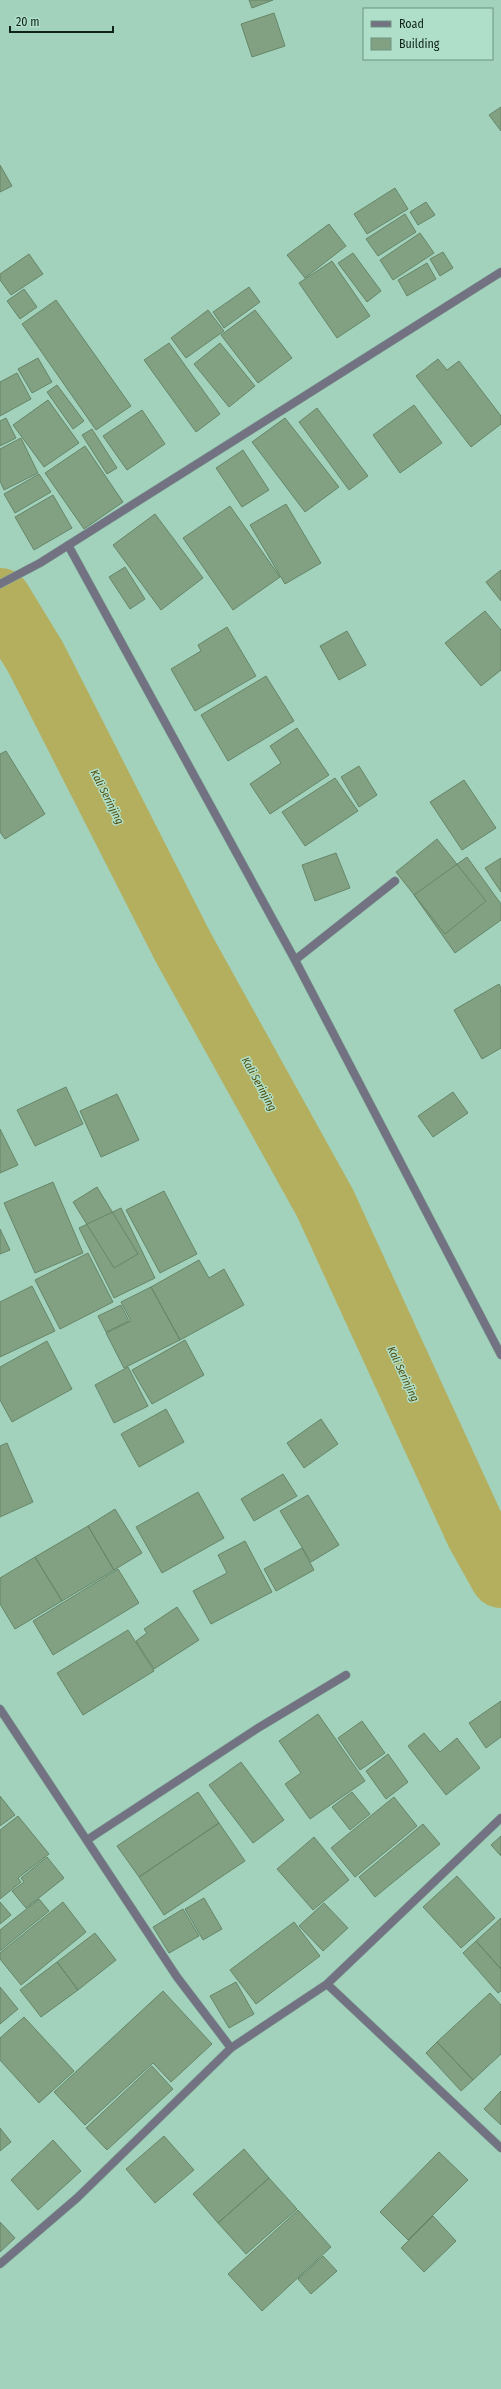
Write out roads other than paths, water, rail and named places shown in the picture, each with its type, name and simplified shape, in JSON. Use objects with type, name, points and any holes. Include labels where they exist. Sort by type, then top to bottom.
[{"type":"street","points":[[0,584],[40,563],[501,272]]},
{"type":"street","points":[[68,545],[295,960],[501,1355]]},
{"type":"street","points":[[295,960],[395,881]]},
{"type":"street","points":[[87,1840],[258,1728],[346,1675]]},
{"type":"street","points":[[0,1709],[178,1977],[232,2048]]},
{"type":"street","points":[[0,2264],[77,2198],[232,2048],[327,1984],[501,1818]]},
{"type":"street","points":[[327,1984],[501,2148]]},
{"type":"waterway","name":"Kali Serinjing","points":[[0,599],[36,658],[183,947],[325,1203],[477,1534],[501,1577]]}]
